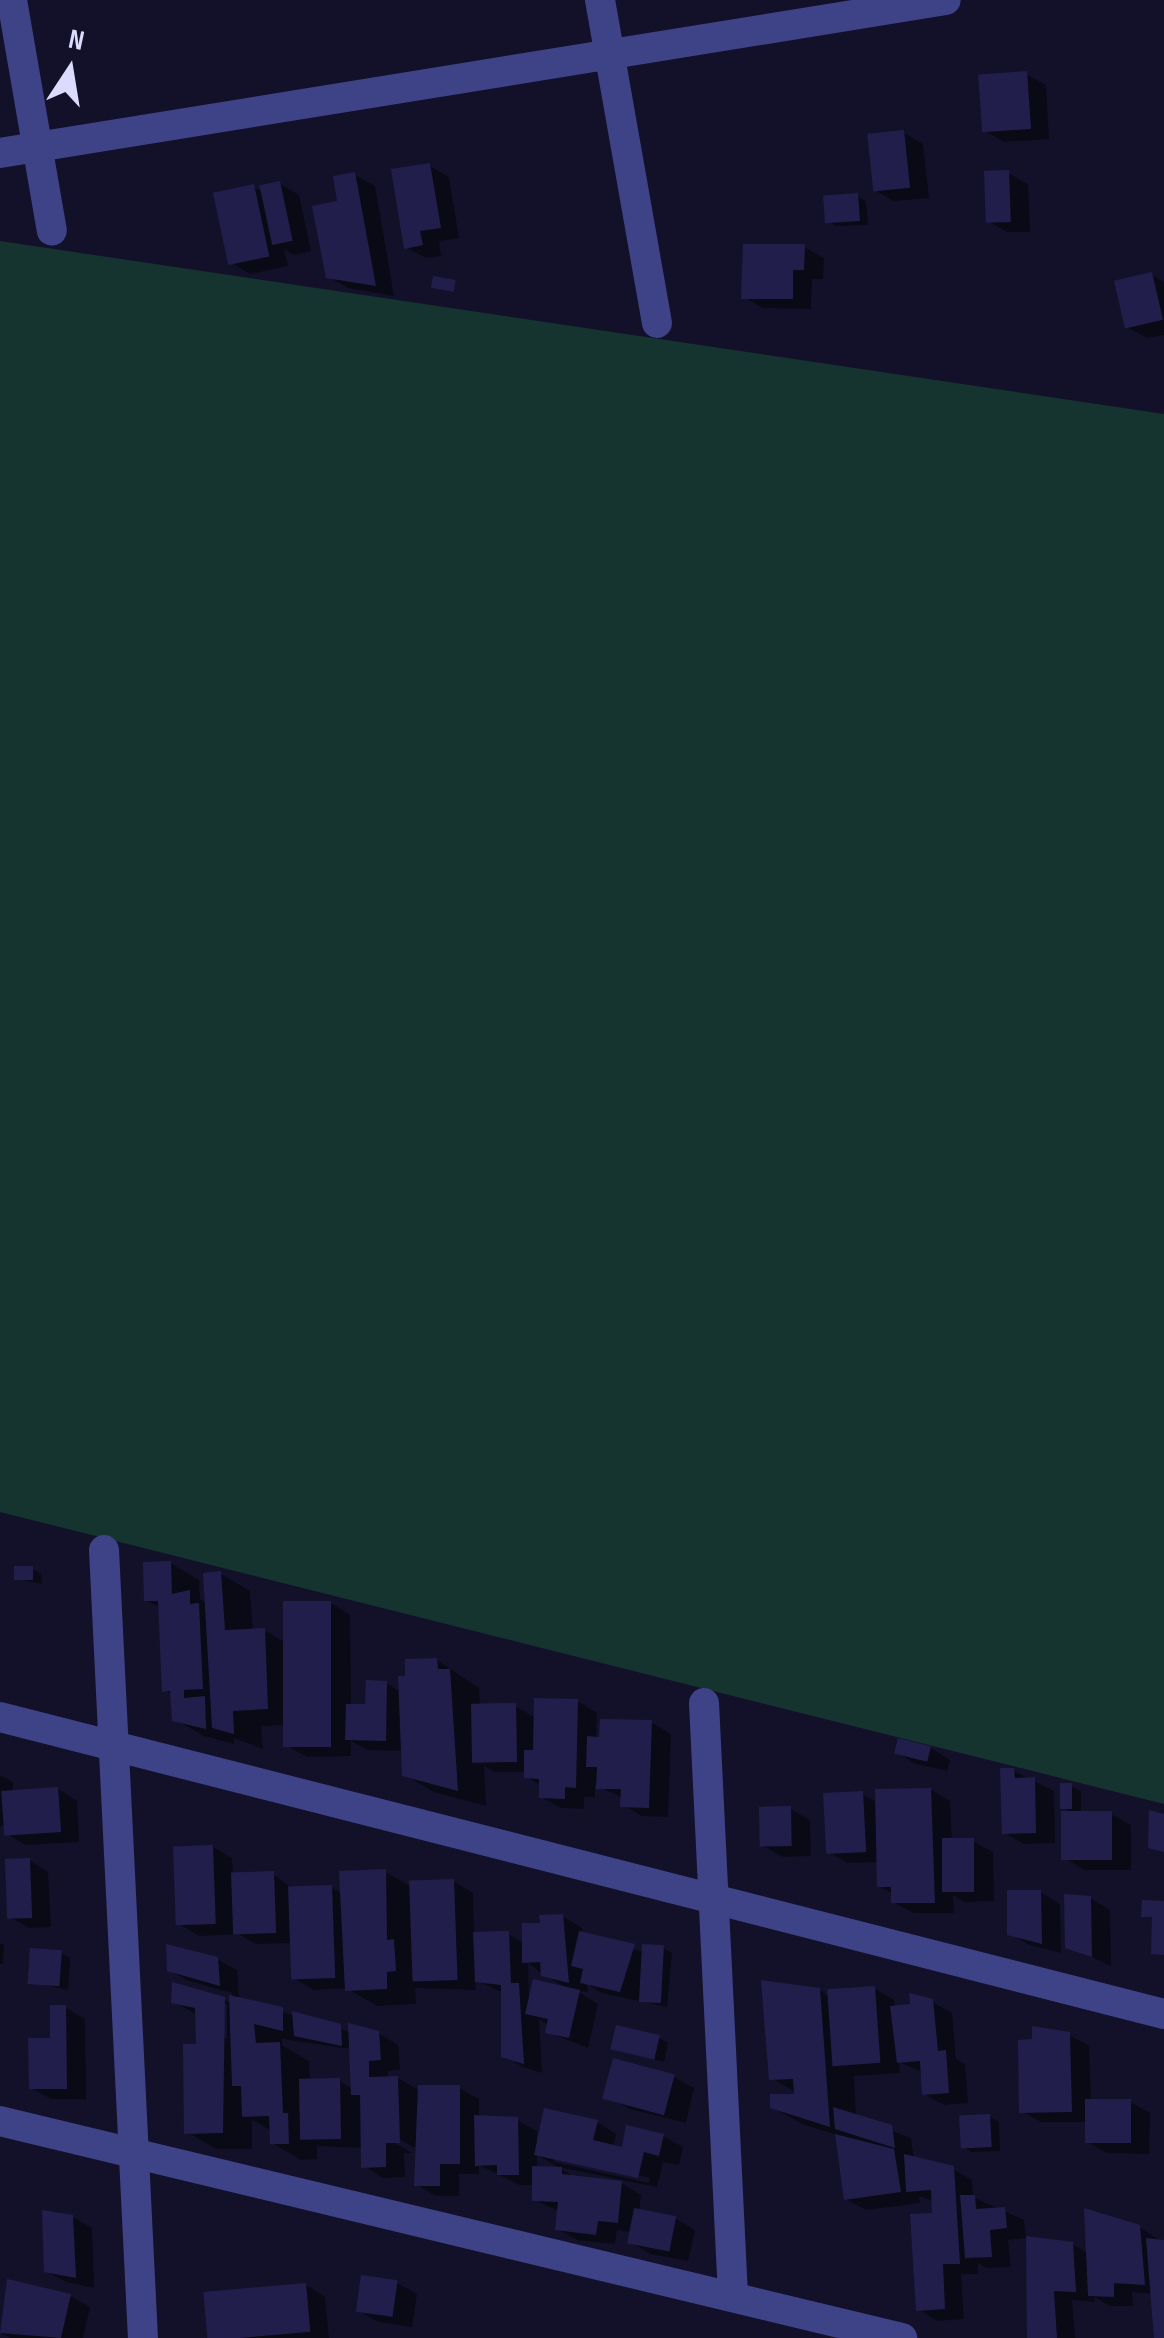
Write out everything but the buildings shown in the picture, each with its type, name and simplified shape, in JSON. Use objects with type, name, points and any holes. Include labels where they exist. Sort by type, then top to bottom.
[{"type":"street","points":[[12,0],[52,232]]},
{"type":"street","points":[[600,0],[657,323]]},
{"type":"street","points":[[0,153],[946,0]]},
{"type":"street","points":[[104,1550],[143,2338]]},
{"type":"street","points":[[704,1703],[733,2296]]},
{"type":"street","points":[[0,1716],[1164,2014]]},
{"type":"street","points":[[0,2120],[902,2338]]},
{"type":"green space","points":[[0,241],[1164,414],[1164,1804],[0,1512]]}]
